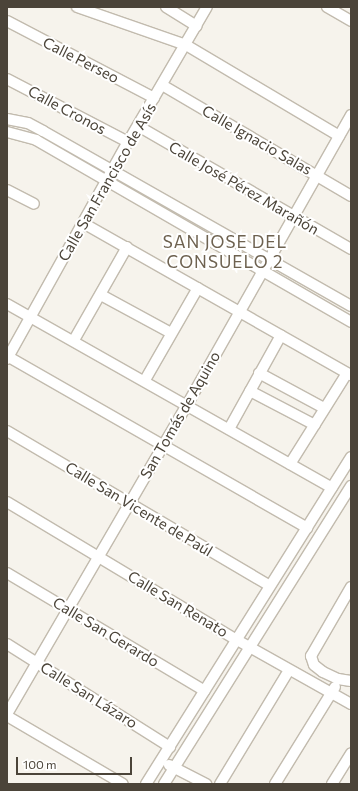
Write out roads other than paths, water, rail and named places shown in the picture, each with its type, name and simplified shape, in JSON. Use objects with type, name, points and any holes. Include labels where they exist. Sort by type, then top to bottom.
[{"type":"street","points":[[77,7],[186,45],[339,136]]},
{"type":"street","points":[[166,7],[196,26]]},
{"type":"street","name":"Calle San Francisco de Asís","points":[[7,357],[112,169],[207,7]]},
{"type":"street","points":[[327,7],[351,21]]},
{"type":"street","name":"Calle Perseo","points":[[7,21],[154,98]]},
{"type":"street","name":"Calle Cronos","points":[[7,79],[128,142]]},
{"type":"street","name":"Calle Ignacio Salas","points":[[162,85],[351,196]]},
{"type":"street","name":"San Tomás de Aquino","points":[[7,715],[36,662],[100,557],[162,446],[188,404],[262,270],[294,217],[351,115]]},
{"type":"street","points":[[7,119],[28,123],[270,257],[351,306]]},
{"type":"street","name":"Calle José Pérez Marañón","points":[[138,126],[351,249]]},
{"type":"street","points":[[7,132],[36,140],[106,182],[351,322]]},
{"type":"street","points":[[7,190],[34,204]]},
{"type":"street","points":[[83,223],[349,374],[324,408],[290,464]]},
{"type":"street","points":[[74,340],[102,295],[127,248]]},
{"type":"street","points":[[145,380],[198,288]]},
{"type":"street","points":[[102,295],[171,333]]},
{"type":"street","points":[[7,304],[188,404],[332,488]]},
{"type":"street","points":[[229,429],[281,335]]},
{"type":"street","points":[[7,357],[307,528]]},
{"type":"street","points":[[259,373],[324,408]]},
{"type":"street","points":[[250,390],[315,425]]},
{"type":"street","points":[[289,411],[298,394]]},
{"type":"street","name":"Calle San Vicente de Paúl","points":[[7,431],[270,586]]},
{"type":"street","points":[[146,784],[162,761],[351,457]]},
{"type":"street","points":[[164,784],[351,486]]},
{"type":"street","name":"Calle San Renato","points":[[7,502],[237,640],[351,704]]},
{"type":"street","name":"Calle San Gerardo","points":[[7,573],[205,691]]},
{"type":"street","points":[[351,587],[312,652],[314,665],[323,672],[338,679],[351,681]]},
{"type":"street","name":"Calle San Lázaro","points":[[7,644],[170,747]]},
{"type":"street","points":[[220,784],[289,670]]},
{"type":"street","points":[[316,684],[323,672]]},
{"type":"street","points":[[275,784],[333,693],[338,679]]},
{"type":"street","points":[[7,715],[123,784]]},
{"type":"street","points":[[332,784],[351,753]]},
{"type":"street","points":[[162,761],[206,784]]},
{"type":"district","name":"SAN JOSE DEL CONSUELO 2","points":[[225,252]]}]
